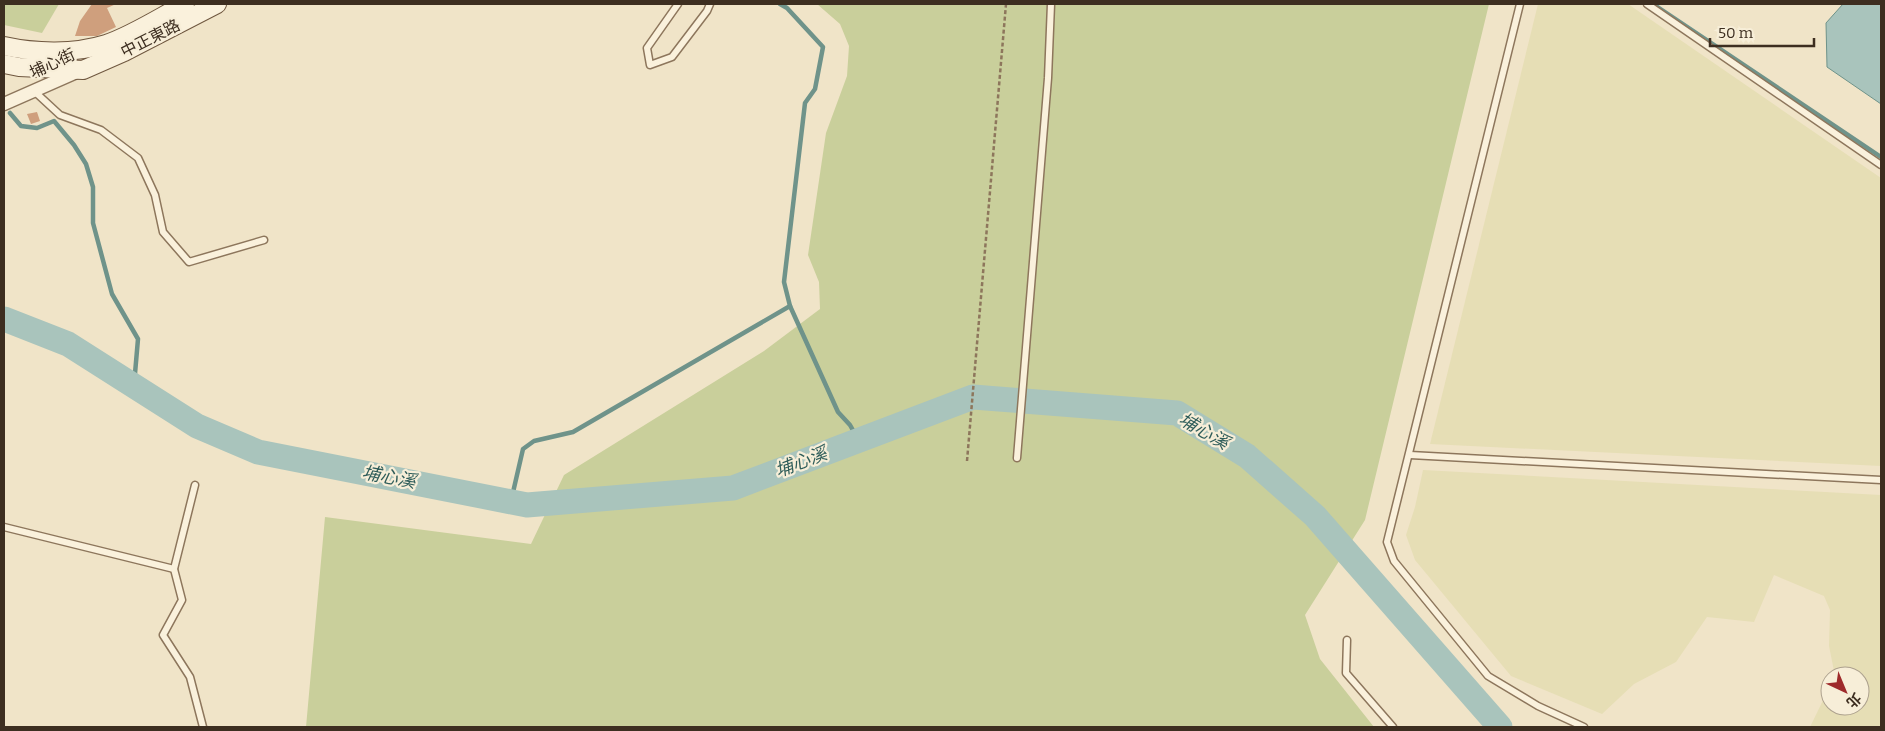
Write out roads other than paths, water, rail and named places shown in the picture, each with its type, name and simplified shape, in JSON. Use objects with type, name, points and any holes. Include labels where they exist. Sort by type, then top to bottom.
[{"type":"main road","name":"中正東路","points":[[12,48],[76,51],[108,44],[185,4]]},
{"type":"main road","name":"中正東路","points":[[83,70],[124,52],[217,4]]},
{"type":"main road","points":[[4,64],[19,67],[83,70]]},
{"type":"street","name":"埔心街","points":[[4,104],[83,70],[108,44]]},
{"type":"lane","points":[[678,4],[647,48],[650,66],[672,58],[707,11],[710,4]]},
{"type":"lane","points":[[1017,458],[1016,449],[1025,365],[1048,78],[1051,4]]},
{"type":"lane","points":[[1520,4],[1387,542],[1394,561],[1488,676],[1538,706],[1584,727]]},
{"type":"lane","points":[[1647,4],[1881,165]]},
{"type":"lane","points":[[33,90],[60,115],[101,130],[138,158],[155,196],[163,232],[189,262],[264,240]]},
{"type":"lane","points":[[1410,455],[1881,480]]},
{"type":"lane","points":[[195,485],[174,569],[182,600],[163,635],[190,677],[203,727]]},
{"type":"lane","points":[[4,527],[174,569]]},
{"type":"lane","points":[[1347,640],[1346,673],[1393,727]]},
{"type":"water","points":[[1843,4],[1881,4],[1881,104],[1827,67],[1826,23]]},
{"type":"waterway","points":[[780,4],[787,8],[823,47],[815,89],[805,103],[784,282],[790,306],[838,412],[850,425],[859,441]]},
{"type":"waterway","points":[[1653,4],[1881,157]]},
{"type":"waterway","points":[[10,113],[21,126],[37,128],[54,121],[74,145],[86,164],[93,187],[93,223],[112,294],[138,339],[134,385]]},
{"type":"waterway","points":[[511,501],[523,449],[534,441],[573,432],[790,306]]},
{"type":"waterway","name":"埔心溪","points":[[4,319],[68,344],[197,426],[258,452],[527,505],[733,488],[973,397],[1177,413],[1247,456],[1315,516],[1500,727]]}]
